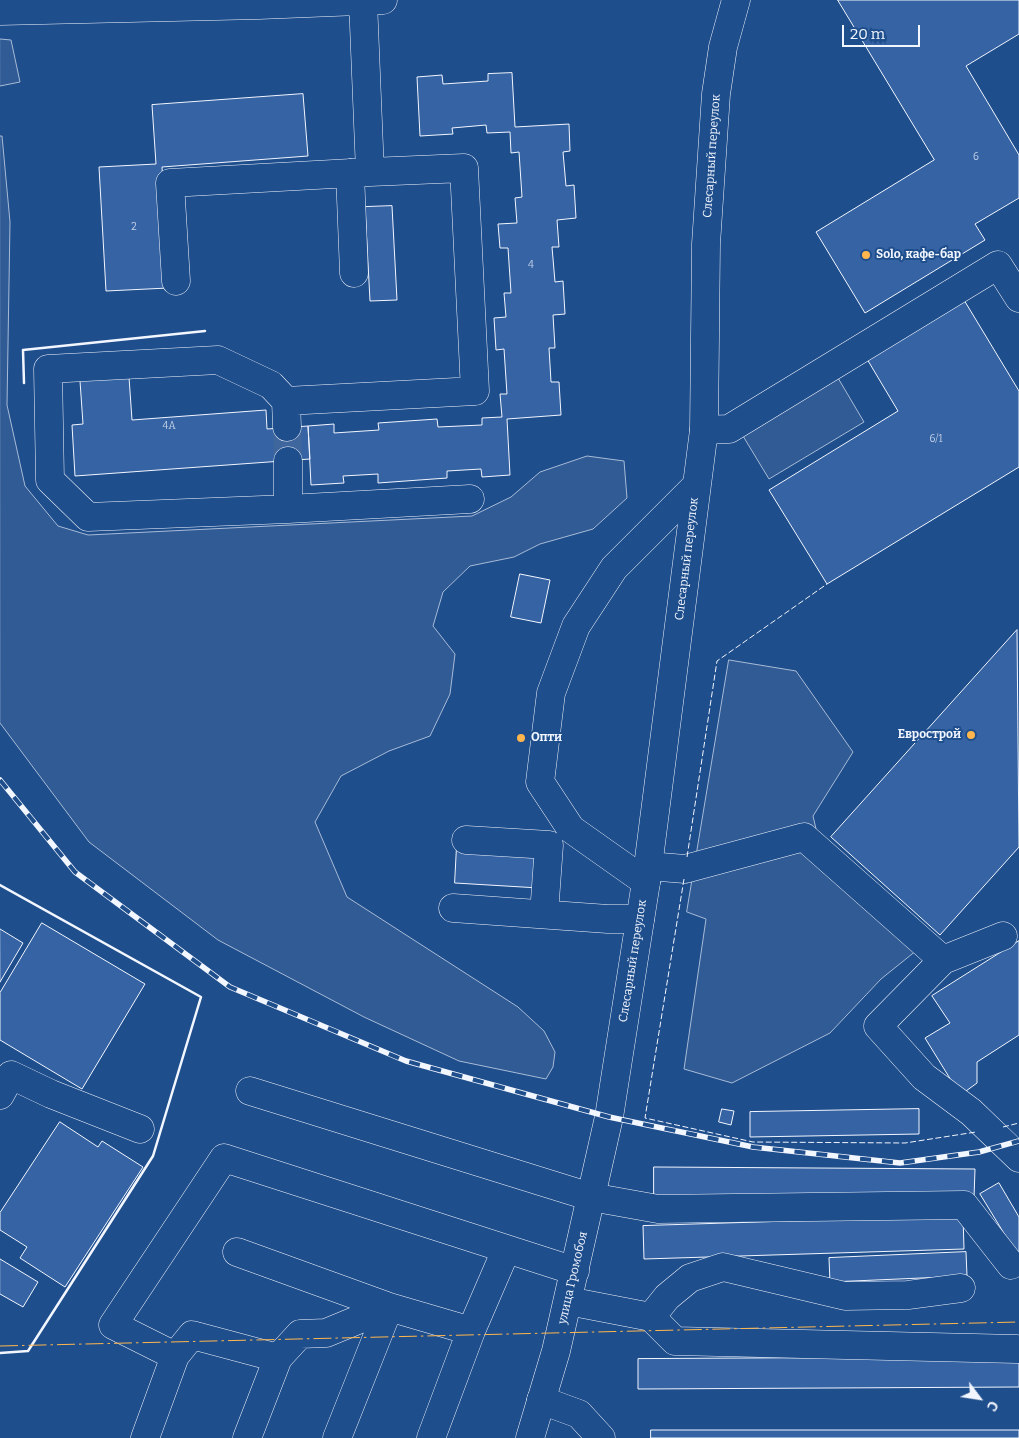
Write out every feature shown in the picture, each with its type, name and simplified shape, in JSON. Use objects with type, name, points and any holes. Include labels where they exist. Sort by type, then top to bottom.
[{"type":"main road","name":"Слесарный переулок","points":[[609,1117],[647,874],[704,430],[706,244],[716,104],[723,47],[736,0]]},
{"type":"main road","points":[[0,11],[373,1],[354,273]]},
{"type":"main road","points":[[176,281],[170,183],[464,168],[475,391],[286,414],[271,385],[218,360],[48,369],[50,480],[88,517],[470,499]]},
{"type":"main road","points":[[704,430],[730,429],[998,265],[1019,298]]},
{"type":"main road","points":[[288,461],[288,509]]},
{"type":"main road","points":[[696,486],[614,568],[576,626],[551,692],[540,782],[571,829],[647,874],[685,869],[804,837],[943,960]]},
{"type":"main road","points":[[466,840],[549,845],[544,914]]},
{"type":"main road","points":[[453,908],[608,919],[640,919]]},
{"type":"main road","points":[[1003,936],[943,960],[878,1026],[924,1077],[971,1112],[1019,1158]]},
{"type":"main road","points":[[0,1095],[11,1075],[51,1094],[140,1129]]},
{"type":"main road","points":[[250,1091],[591,1197],[658,1209],[964,1205],[1011,1265]]},
{"type":"main road","name":"улица Громобоя","points":[[530,1438],[556,1351],[609,1117]]},
{"type":"main road","points":[[175,1356],[113,1325],[224,1158],[574,1271]]},
{"type":"main road","points":[[431,1438],[471,1331],[506,1250]]},
{"type":"main road","points":[[237,1252],[389,1307],[471,1331]]},
{"type":"main road","points":[[651,1317],[666,1297],[690,1278],[723,1267],[845,1296],[908,1295],[961,1288]]},
{"type":"main road","points":[[568,1301],[651,1317],[676,1341],[1017,1349]]},
{"type":"main road","points":[[247,1438],[278,1358],[300,1334],[326,1332],[389,1307]]},
{"type":"main road","points":[[337,1438],[389,1307]]},
{"type":"main road","points":[[145,1438],[175,1356],[192,1335],[278,1358]]},
{"type":"main road","points":[[541,1400],[578,1414],[601,1438]]},
{"type":"shaded area","points":[[0,39],[11,40],[20,82],[0,86]]},
{"type":"shaded area","points":[[0,136],[2,136],[10,222],[7,405],[25,486],[58,526],[88,535],[472,516],[511,497],[540,472],[587,456],[624,461],[627,498],[593,529],[540,544],[514,557],[470,566],[443,592],[433,626],[455,654],[450,694],[430,736],[389,751],[341,776],[315,822],[347,897],[518,1007],[544,1031],[555,1052],[553,1067],[546,1079],[459,1061],[364,1017],[218,940],[89,842],[0,723]]},
{"type":"shaded area","points":[[838,378],[864,422],[769,479],[743,436]]},
{"type":"shaded area","points":[[729,660],[796,671],[853,752],[813,816],[824,863],[917,950],[881,979],[830,1033],[732,1083],[684,1069],[706,919],[687,912]]},
{"type":"building","points":[[838,0],[1019,0],[1019,34],[966,66],[1019,155],[1019,198],[975,224],[985,240],[865,313],[816,232],[934,160]]},
{"type":"building","points":[[512,73],[515,127],[569,124],[570,151],[563,152],[566,186],[574,185],[576,218],[557,220],[559,247],[552,247],[555,282],[563,281],[565,314],[553,315],[555,348],[549,348],[551,382],[559,382],[561,415],[507,419],[510,475],[482,477],[481,469],[447,471],[447,478],[378,483],[378,474],[343,476],[344,483],[311,485],[308,426],[334,424],[334,433],[379,430],[378,423],[437,419],[438,427],[482,425],[482,418],[502,417],[500,394],[507,394],[504,349],[496,350],[494,318],[506,317],[504,293],[511,293],[508,248],[500,248],[498,224],[517,223],[515,198],[522,197],[519,152],[511,153],[510,132],[487,133],[486,125],[452,128],[453,134],[420,136],[417,77],[442,75],[443,84],[488,81],[488,74]]},
{"type":"building","points":[[303,94],[308,156],[162,167],[168,288],[106,291],[99,167],[156,164],[152,105]]},
{"type":"building","points":[[392,206],[397,300],[370,301],[365,207]]},
{"type":"building","points":[[964,300],[1019,391],[1019,467],[827,584],[769,490],[898,411],[867,359]]},
{"type":"building","points":[[129,377],[132,420],[266,410],[267,429],[308,426],[310,459],[75,476],[72,425],[83,424],[80,381]]},
{"type":"building","points":[[520,574],[550,580],[541,623],[511,617]]},
{"type":"building","name":"Еврострой","points":[[1017,630],[1019,847],[940,935],[831,837]]},
{"type":"building","points":[[457,845],[541,850],[539,888],[455,883]]},
{"type":"building","points":[[42,923],[145,984],[82,1089],[0,1040],[0,993]]},
{"type":"building","points":[[0,929],[23,943],[0,982]]},
{"type":"building","points":[[1019,941],[1019,1035],[977,1062],[977,1083],[966,1091],[954,1085],[925,1038],[950,1023],[932,996]]},
{"type":"building","points":[[722,1109],[734,1111],[731,1125],[719,1122]]},
{"type":"building","points":[[919,1109],[919,1134],[750,1137],[750,1112]]},
{"type":"building","points":[[60,1122],[98,1147],[102,1141],[143,1167],[65,1287],[20,1258],[27,1247],[0,1230],[0,1213]]},
{"type":"building","points":[[654,1167],[975,1169],[974,1198],[654,1196]]},
{"type":"building","points":[[999,1183],[1019,1217],[1019,1258],[980,1194]]},
{"type":"building","points":[[963,1216],[964,1249],[644,1259],[643,1226]]},
{"type":"building","points":[[966,1252],[967,1276],[830,1282],[829,1258]]},
{"type":"building","points":[[0,1259],[38,1282],[23,1307],[0,1294]]},
{"type":"building","points":[[1019,1357],[1019,1387],[638,1389],[638,1359]]},
{"type":"building","points":[[651,1430],[1019,1430],[1019,1438],[651,1438]]},
{"type":"tunnel","points":[[287,427],[288,461]]},
{"type":"railway","points":[[0,780],[75,872],[230,987],[406,1061],[609,1117],[753,1147],[900,1163],[979,1152],[1019,1141]]},
{"type":"fence","points":[[687,857],[717,661],[827,584]]},
{"type":"fence","points":[[684,879],[645,1118],[753,1142],[905,1143],[976,1132]]},
{"type":"fence","points":[[1003,1127],[1019,1123]]},
{"type":"wall","points":[[24,383],[23,350],[205,331]]},
{"type":"wall","points":[[0,885],[201,997],[153,1156],[28,1351],[0,1353]]},
{"type":"power","points":[[0,1346],[1019,1322]]},
{"type":"place","name":"Solo, кафе-бар","points":[[866,255]]},
{"type":"place","name":"Еврострой","points":[[971,735]]},
{"type":"place","name":"Опти","points":[[521,738]]}]
